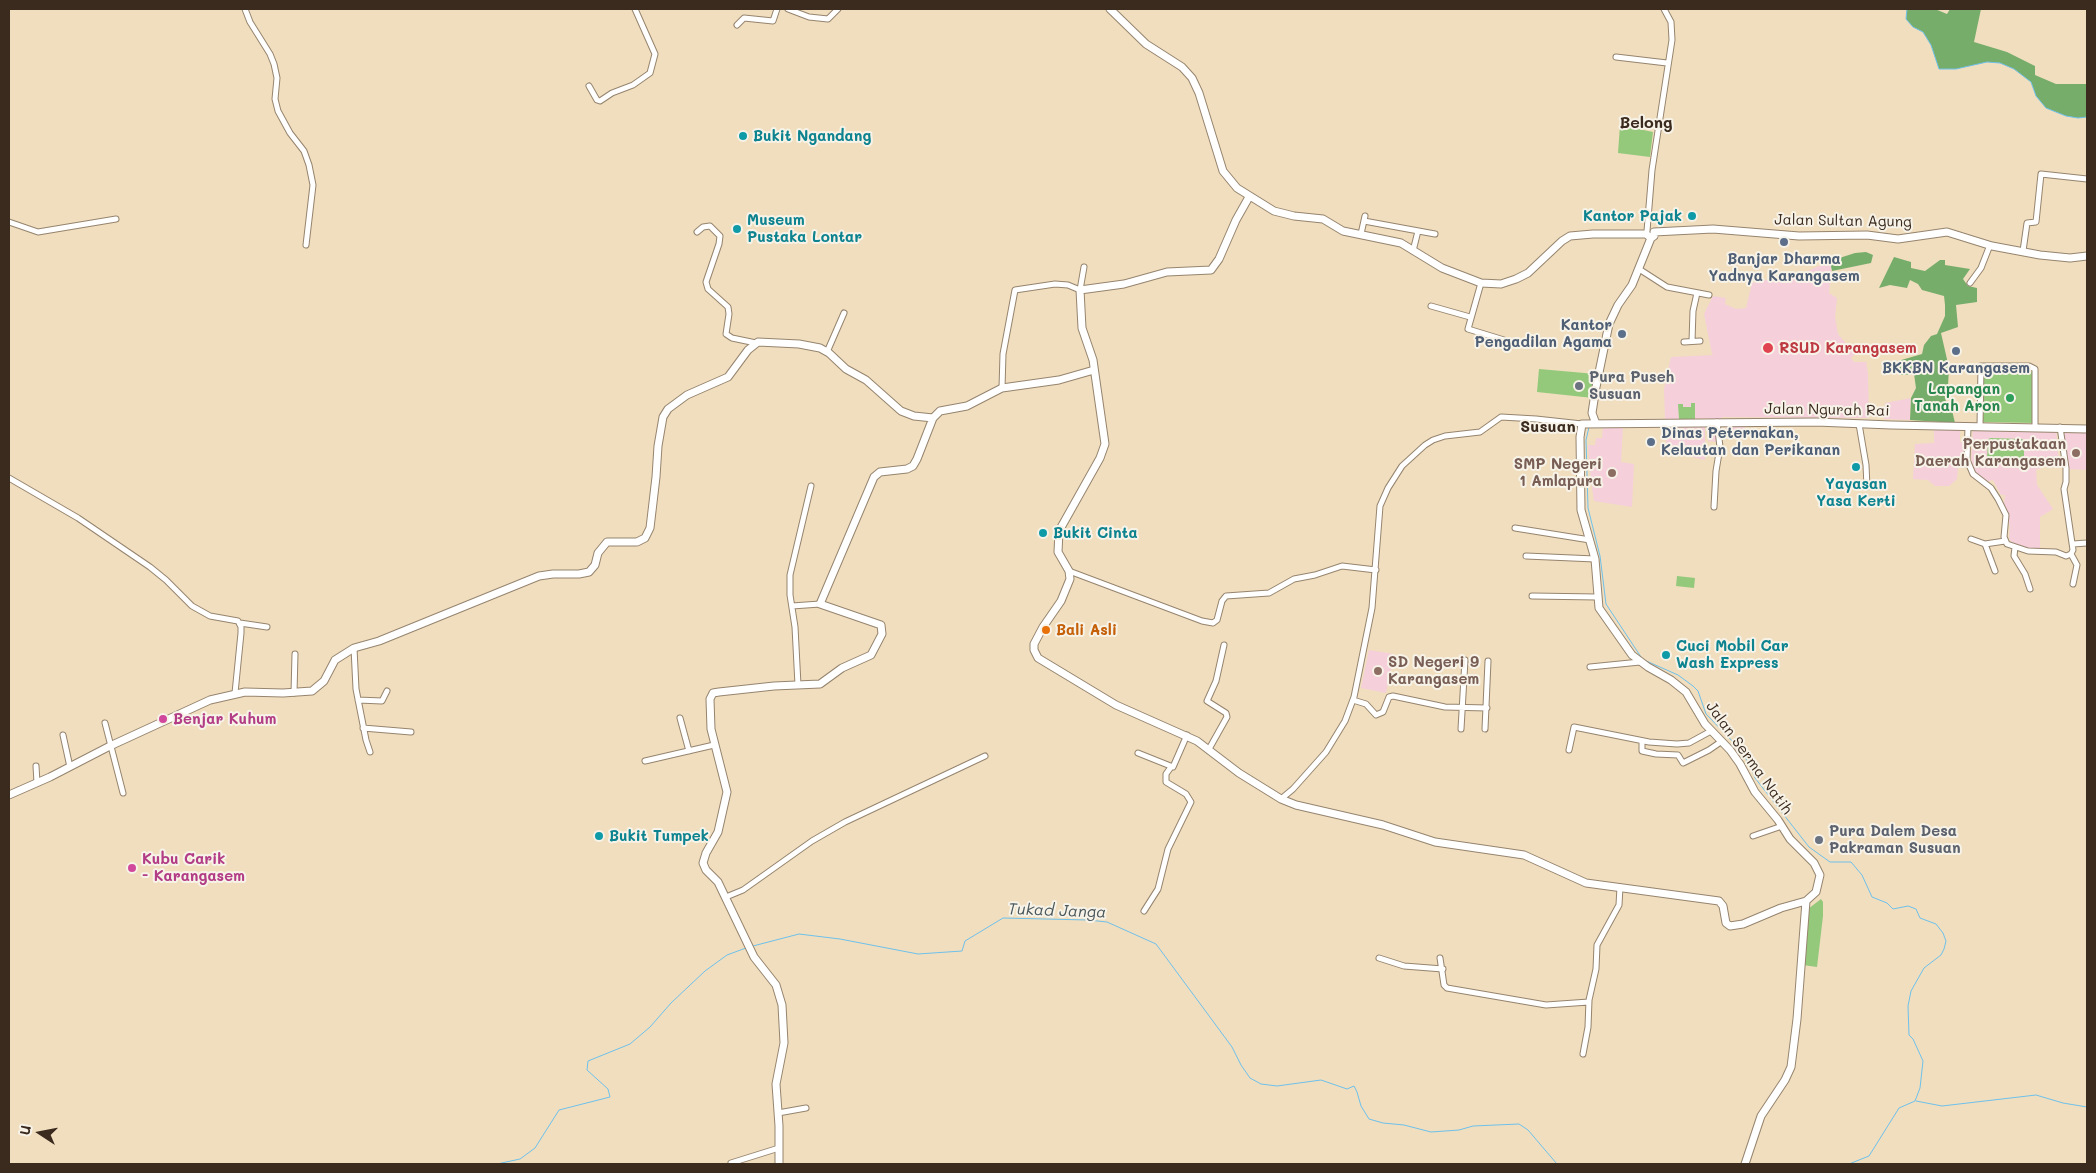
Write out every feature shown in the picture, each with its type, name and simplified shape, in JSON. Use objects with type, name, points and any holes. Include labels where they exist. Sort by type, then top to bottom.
[{"type":"street","points":[[245,9],[254,29],[270,54],[277,78],[275,99],[278,111],[290,133],[304,151],[309,165],[313,185],[306,245]]},
{"type":"street","points":[[589,86],[599,101],[612,93],[633,85],[650,74],[655,54],[635,9]]},
{"type":"street","points":[[737,25],[744,18],[772,21],[777,9]]},
{"type":"street","points":[[788,9],[809,17],[828,19],[838,9]]},
{"type":"street","points":[[1110,9],[1146,44],[1182,67],[1192,78],[1199,93],[1223,171],[1237,188],[1248,197],[1274,211],[1294,216],[1323,219],[1343,231],[1401,243],[1442,268],[1481,283],[1470,317],[1469,330],[1504,340]]},
{"type":"street","points":[[1281,799],[1293,789],[1326,752],[1345,721],[1353,700],[1372,608],[1379,514],[1382,500],[1402,466],[1425,445],[1445,436],[1480,432],[1502,417],[1596,424],[1592,413],[1598,370],[1609,324],[1640,269],[1650,233],[1652,170],[1672,28],[1664,9]]},
{"type":"street","points":[[1616,57],[1667,63]]},
{"type":"street","points":[[2022,251],[2028,222],[2036,221],[2041,174],[2087,179]]},
{"type":"street","points":[[1002,388],[1003,354],[1015,290],[1059,284],[1080,290],[1124,284],[1167,272],[1211,270],[1248,197]]},
{"type":"street","points":[[1361,234],[1365,218],[1436,234]]},
{"type":"street","points":[[9,222],[38,232],[116,219]]},
{"type":"street","points":[[697,232],[710,226],[720,236],[720,244],[706,282],[708,289],[728,307],[729,314],[726,334],[732,338],[756,343],[799,344],[820,348],[846,369],[874,385],[901,411],[914,416],[932,418]]},
{"type":"street","name":"Jalan Sultan Agung","points":[[1481,283],[1501,284],[1516,279],[1528,273],[1562,241],[1570,236],[1593,234],[1713,229],[1799,236],[1867,236],[1898,239],[1948,232],[1990,245],[2022,251],[2070,258],[2087,256]]},
{"type":"street","points":[[1413,252],[1418,231]]},
{"type":"street","points":[[1970,283],[1981,268],[1990,245]]},
{"type":"street","points":[[1084,268],[1080,290],[1082,328],[1093,360],[1105,444],[1100,458],[1060,531],[1058,552],[1069,571],[1070,580],[1066,592],[1034,644],[1034,650],[1038,658],[1116,704],[1187,735],[1209,749],[1238,773],[1281,799],[1296,805],[1383,825],[1435,842],[1524,855],[1586,883],[1719,901],[1723,906],[1726,923],[1730,926],[1743,924],[1782,908],[1806,901]]},
{"type":"street","points":[[1640,269],[1667,287],[1709,295]]},
{"type":"street","points":[[1692,341],[1696,293]]},
{"type":"street","points":[[1431,306],[1470,317]]},
{"type":"street","points":[[827,352],[844,313]]},
{"type":"street","points":[[1684,342],[1700,341]]},
{"type":"street","points":[[9,796],[196,706],[235,693],[294,693],[317,689],[324,681],[335,660],[354,648],[379,641],[539,576],[584,574],[592,570],[598,552],[607,542],[637,542],[645,538],[650,528],[659,436],[664,417],[674,404],[687,395],[728,378],[748,350],[756,343]]},
{"type":"street","points":[[1980,426],[1981,366],[2029,366],[2035,370],[2035,428]]},
{"type":"street","points":[[820,604],[870,482],[880,472],[907,469],[913,466],[932,418],[940,412],[967,406],[1002,388],[1059,380],[1094,370]]},
{"type":"street","points":[[1582,424],[1592,413]]},
{"type":"street","points":[[1714,507],[1716,470],[1720,447],[1717,422]]},
{"type":"street","name":"Jalan Ngurah Rai","points":[[1596,424],[1816,422],[2087,428]]},
{"type":"street","name":"Jalan Serma Natih","points":[[1582,424],[1580,437],[1580,500],[1582,516],[1595,559],[1597,597],[1602,613],[1627,649],[1640,662],[1681,687],[1711,731],[1722,741],[1740,764],[1754,792],[1782,826],[1790,839],[1819,871],[1820,878],[1816,892],[1806,901],[1798,1010],[1791,1067],[1785,1080],[1761,1116],[1745,1164]]},
{"type":"street","points":[[1859,424],[1866,465],[1867,487]]},
{"type":"street","points":[[1968,426],[1967,460],[1973,474],[1991,488],[2006,516],[2005,541]]},
{"type":"street","points":[[2060,427],[2066,468],[2064,490],[2073,544],[2072,554],[2078,565],[2073,584]]},
{"type":"street","points":[[9,478],[78,518],[150,567],[192,606],[210,616],[267,627]]},
{"type":"street","points":[[798,685],[796,640],[790,586],[792,563],[812,486]]},
{"type":"street","points":[[1514,528],[1590,540]]},
{"type":"street","points":[[1971,539],[1985,544],[2005,541],[2015,548],[2037,552],[2056,552],[2066,556],[2072,554]]},
{"type":"street","points":[[2073,544],[2087,543]]},
{"type":"street","points":[[1985,544],[1995,571]]},
{"type":"street","points":[[2015,548],[2014,556],[2025,574],[2030,589]]},
{"type":"street","points":[[1526,556],[1595,559]]},
{"type":"street","points":[[1069,571],[1202,621],[1213,623],[1217,620],[1222,601],[1226,596],[1269,593],[1294,580],[1342,566],[1364,567],[1376,570]]},
{"type":"street","points":[[1532,596],[1597,597]]},
{"type":"street","points":[[779,1164],[776,1084],[784,1043],[782,1006],[776,985],[771,976],[754,957],[726,897],[713,876],[704,867],[703,860],[718,832],[727,792],[714,745],[709,710],[710,699],[713,693],[824,682],[842,668],[867,658],[874,652],[882,634],[881,626],[877,622],[820,604],[792,606]]},
{"type":"street","points":[[235,693],[241,633],[240,623]]},
{"type":"street","points":[[1209,749],[1226,717],[1226,713],[1207,701],[1216,681],[1224,645]]},
{"type":"street","points":[[354,648],[358,700],[370,752]]},
{"type":"street","points":[[294,693],[295,654]]},
{"type":"street","points":[[1461,729],[1465,660]]},
{"type":"street","points":[[1485,729],[1488,661]]},
{"type":"street","points":[[1590,667],[1640,662]]},
{"type":"street","points":[[358,700],[382,701],[387,691]]},
{"type":"street","points":[[1353,700],[1366,704],[1376,715],[1385,710],[1390,696],[1434,706],[1487,708]]},
{"type":"street","points":[[680,718],[689,751]]},
{"type":"street","points":[[105,723],[123,793]]},
{"type":"street","points":[[1569,750],[1574,727],[1642,740],[1684,744],[1711,731]]},
{"type":"street","points":[[364,728],[411,732]]},
{"type":"street","points":[[63,735],[70,767]]},
{"type":"street","points":[[1144,910],[1158,889],[1168,849],[1191,802],[1186,794],[1166,782],[1166,774],[1171,767],[1174,767],[1187,735]]},
{"type":"street","points":[[1642,740],[1642,751],[1678,756],[1683,763],[1722,741]]},
{"type":"street","points":[[645,761],[714,745]]},
{"type":"street","points":[[1138,754],[1171,767]]},
{"type":"street","points":[[726,897],[743,890],[812,841],[845,822],[985,756]]},
{"type":"street","points":[[36,766],[37,783]]},
{"type":"street","points":[[1753,836],[1782,826]]},
{"type":"street","points":[[1583,1054],[1588,1027],[1589,1002],[1596,969],[1597,945],[1619,905],[1620,888]]},
{"type":"street","points":[[1379,958],[1404,966],[1443,968]]},
{"type":"street","points":[[1440,958],[1443,968],[1444,985],[1447,988],[1546,1005],[1589,1002]]},
{"type":"street","points":[[778,1114],[806,1108]]},
{"type":"street","points":[[731,1163],[779,1148]]},
{"type":"shaded area","name":"RSUD Karangasem","points":[[1830,261],[1832,265],[1829,293],[1837,298],[1835,317],[1838,334],[1855,354],[1851,358],[1854,362],[1866,362],[1869,418],[1722,417],[1721,442],[1708,441],[1708,418],[1665,420],[1664,389],[1671,357],[1714,355],[1712,354],[1704,314],[1713,296],[1726,298],[1725,304],[1736,309],[1746,308],[1752,283],[1774,278],[1790,279]]},
{"type":"shaded area","points":[[1911,398],[1910,420],[1884,419],[1885,403]]},
{"type":"shaded area","points":[[1726,426],[1745,426],[1745,439],[1726,439]]},
{"type":"shaded area","name":"SMP Negeri 1 Amlapura","points":[[1603,427],[1623,427],[1621,462],[1634,464],[1632,507],[1594,501],[1588,445],[1595,445],[1596,438],[1602,438]]},
{"type":"shaded area","points":[[1666,427],[1705,427],[1705,460],[1675,453],[1674,446],[1666,443]]},
{"type":"shaded area","points":[[1973,428],[2056,431],[2059,464],[2049,465],[2036,470],[2037,485],[2053,509],[2040,517],[2040,548],[2029,548],[2013,544],[2009,538],[2010,527],[2004,503],[2005,495],[2001,495],[1993,480],[1985,482],[1972,469]]},
{"type":"shaded area","points":[[1934,430],[1960,430],[1960,442],[1968,443],[1967,456],[1961,460],[1958,466],[1957,479],[1949,486],[1935,486],[1928,480],[1913,479],[1915,444],[1934,443]]},
{"type":"shaded area","name":"Perpustakaan Daerah Karangasem","points":[[2061,430],[2087,431],[2087,470],[2067,469]]},
{"type":"shaded area","name":"SD Negeri 9 Karangasem","points":[[1369,650],[1394,654],[1386,693],[1361,688]]},
{"type":"green space","points":[[1907,9],[1935,9],[1947,14],[1950,9],[1981,9],[1974,42],[2007,52],[2035,66],[2035,75],[2056,84],[2087,84],[2087,117],[2066,116],[2046,108],[2036,96],[2031,82],[2014,69],[2000,63],[1987,62],[1956,69],[1939,69],[1931,45],[1923,32],[1913,27],[1906,19]]},
{"type":"green space","points":[[1620,125],[1653,132],[1650,157],[1618,153]]},
{"type":"green space","points":[[1866,252],[1873,255],[1871,263],[1832,271],[1830,261],[1855,253]]},
{"type":"green space","points":[[1894,257],[1911,262],[1911,268],[1925,271],[1940,260],[1945,260],[1945,265],[1970,269],[1963,279],[1968,286],[1977,288],[1977,302],[1956,305],[1958,327],[1941,333],[1949,368],[1948,386],[1944,386],[1945,397],[1947,406],[1951,406],[1955,423],[1910,420],[1911,398],[1916,388],[1914,374],[1901,375],[1898,361],[1922,354],[1924,345],[1931,336],[1937,334],[1945,316],[1945,305],[1944,296],[1922,290],[1918,284],[1910,280],[1907,288],[1890,285],[1879,288]]},
{"type":"green space","points":[[1539,369],[1596,374],[1593,398],[1537,392]]},
{"type":"green space","name":"Lapangan Tanah Aron","points":[[1987,369],[2034,370],[2035,423],[1983,422],[1984,373]]},
{"type":"green space","points":[[1691,403],[1695,403],[1695,419],[1679,419],[1678,404],[1683,404],[1683,407],[1691,407]]},
{"type":"green space","points":[[1990,438],[2022,439],[2024,441],[2024,458],[2021,460],[1987,459],[1988,440]]},
{"type":"green space","points":[[1677,576],[1695,578],[1694,588],[1676,586]]},
{"type":"green space","points":[[1821,899],[1823,902],[1823,916],[1817,967],[1803,965],[1808,909]]},
{"type":"waterway","points":[[1907,9],[1906,19],[1913,27],[1923,32],[1931,45],[1939,69],[1956,69],[1987,62],[2000,63],[2014,69],[2031,82],[2036,96],[2046,108],[2066,116],[2087,117]]},
{"type":"waterway","points":[[1589,427],[1586,440],[1588,508],[1600,556],[1606,604],[1641,657]]},
{"type":"waterway","points":[[1644,660],[1678,675],[1698,691],[1706,714],[1740,749],[1751,767],[1755,778],[1809,847],[1830,862],[1851,862],[1862,875],[1872,897],[1887,903],[1893,909],[1908,906],[1916,909],[1920,918],[1936,924],[1943,933],[1946,941],[1944,949],[1941,955],[1924,968],[1911,991],[1908,1006],[1909,1035],[1913,1039],[1923,1061],[1920,1088],[1915,1101],[1899,1108],[1869,1156],[1849,1164]]},
{"type":"waterway","name":"Tukad Janga","points":[[753,946],[799,934],[840,939],[918,954],[962,951],[965,941],[1003,918],[1107,922],[1156,944],[1232,1047],[1250,1078],[1261,1084],[1277,1086],[1321,1080],[1347,1089],[1354,1086],[1361,1106],[1369,1119],[1431,1132],[1459,1130],[1473,1126],[1519,1124],[1528,1130],[1557,1164]]},
{"type":"waterway","name":"Tukad Janga","points":[[497,1164],[520,1159],[535,1148],[559,1110],[610,1097],[608,1089],[587,1070],[588,1061],[630,1044],[650,1027],[671,1003],[705,971],[727,955],[746,948]]},
{"type":"waterway","points":[[1916,1101],[1942,1106],[2036,1095],[2063,1103],[2087,1107]]},
{"type":"place","name":"Bukit Ngandang","points":[[743,136]]},
{"type":"place","name":"Kantor Pajak","points":[[1692,216]]},
{"type":"place","name":"Museum Pustaka Lontar","points":[[737,229]]},
{"type":"place","name":"Banjar Dharma Yadnya Karangasem","points":[[1784,242]]},
{"type":"place","name":"Kantor Pengadilan Agama","points":[[1622,334]]},
{"type":"place","name":"RSUD Karangasem","points":[[1768,348]]},
{"type":"place","name":"BKKBN Karangasem","points":[[1956,351]]},
{"type":"place","name":"Pura Puseh Susuan","points":[[1579,386]]},
{"type":"place","name":"Lapangan Tanah Aron","points":[[2010,398]]},
{"type":"place","name":"Dinas Peternakan, Kelautan dan Perikanan","points":[[1651,442]]},
{"type":"place","name":"Perpustakaan Daerah Karangasem","points":[[2076,453]]},
{"type":"place","name":"Yayasan Yasa Kerti","points":[[1856,467]]},
{"type":"place","name":"SMP Negeri 1 Amlapura","points":[[1612,473]]},
{"type":"place","name":"Bukit Cinta","points":[[1043,533]]},
{"type":"place","name":"Bali Asli","points":[[1046,630]]},
{"type":"place","name":"Cuci Mobil Car Wash Express","points":[[1666,655]]},
{"type":"place","name":"SD Negeri 9 Karangasem","points":[[1378,671]]},
{"type":"place","name":"Benjar Kuhum","points":[[163,719]]},
{"type":"place","name":"Bukit Tumpek","points":[[599,836]]},
{"type":"place","name":"Pura Dalem Desa Pakraman Susuan","points":[[1819,840]]},
{"type":"place","name":"Kubu Carik - Karangasem","points":[[132,868]]},
{"type":"district","name":"Belong","points":[[1646,123]]},
{"type":"district","name":"Susuan","points":[[1548,427]]}]
